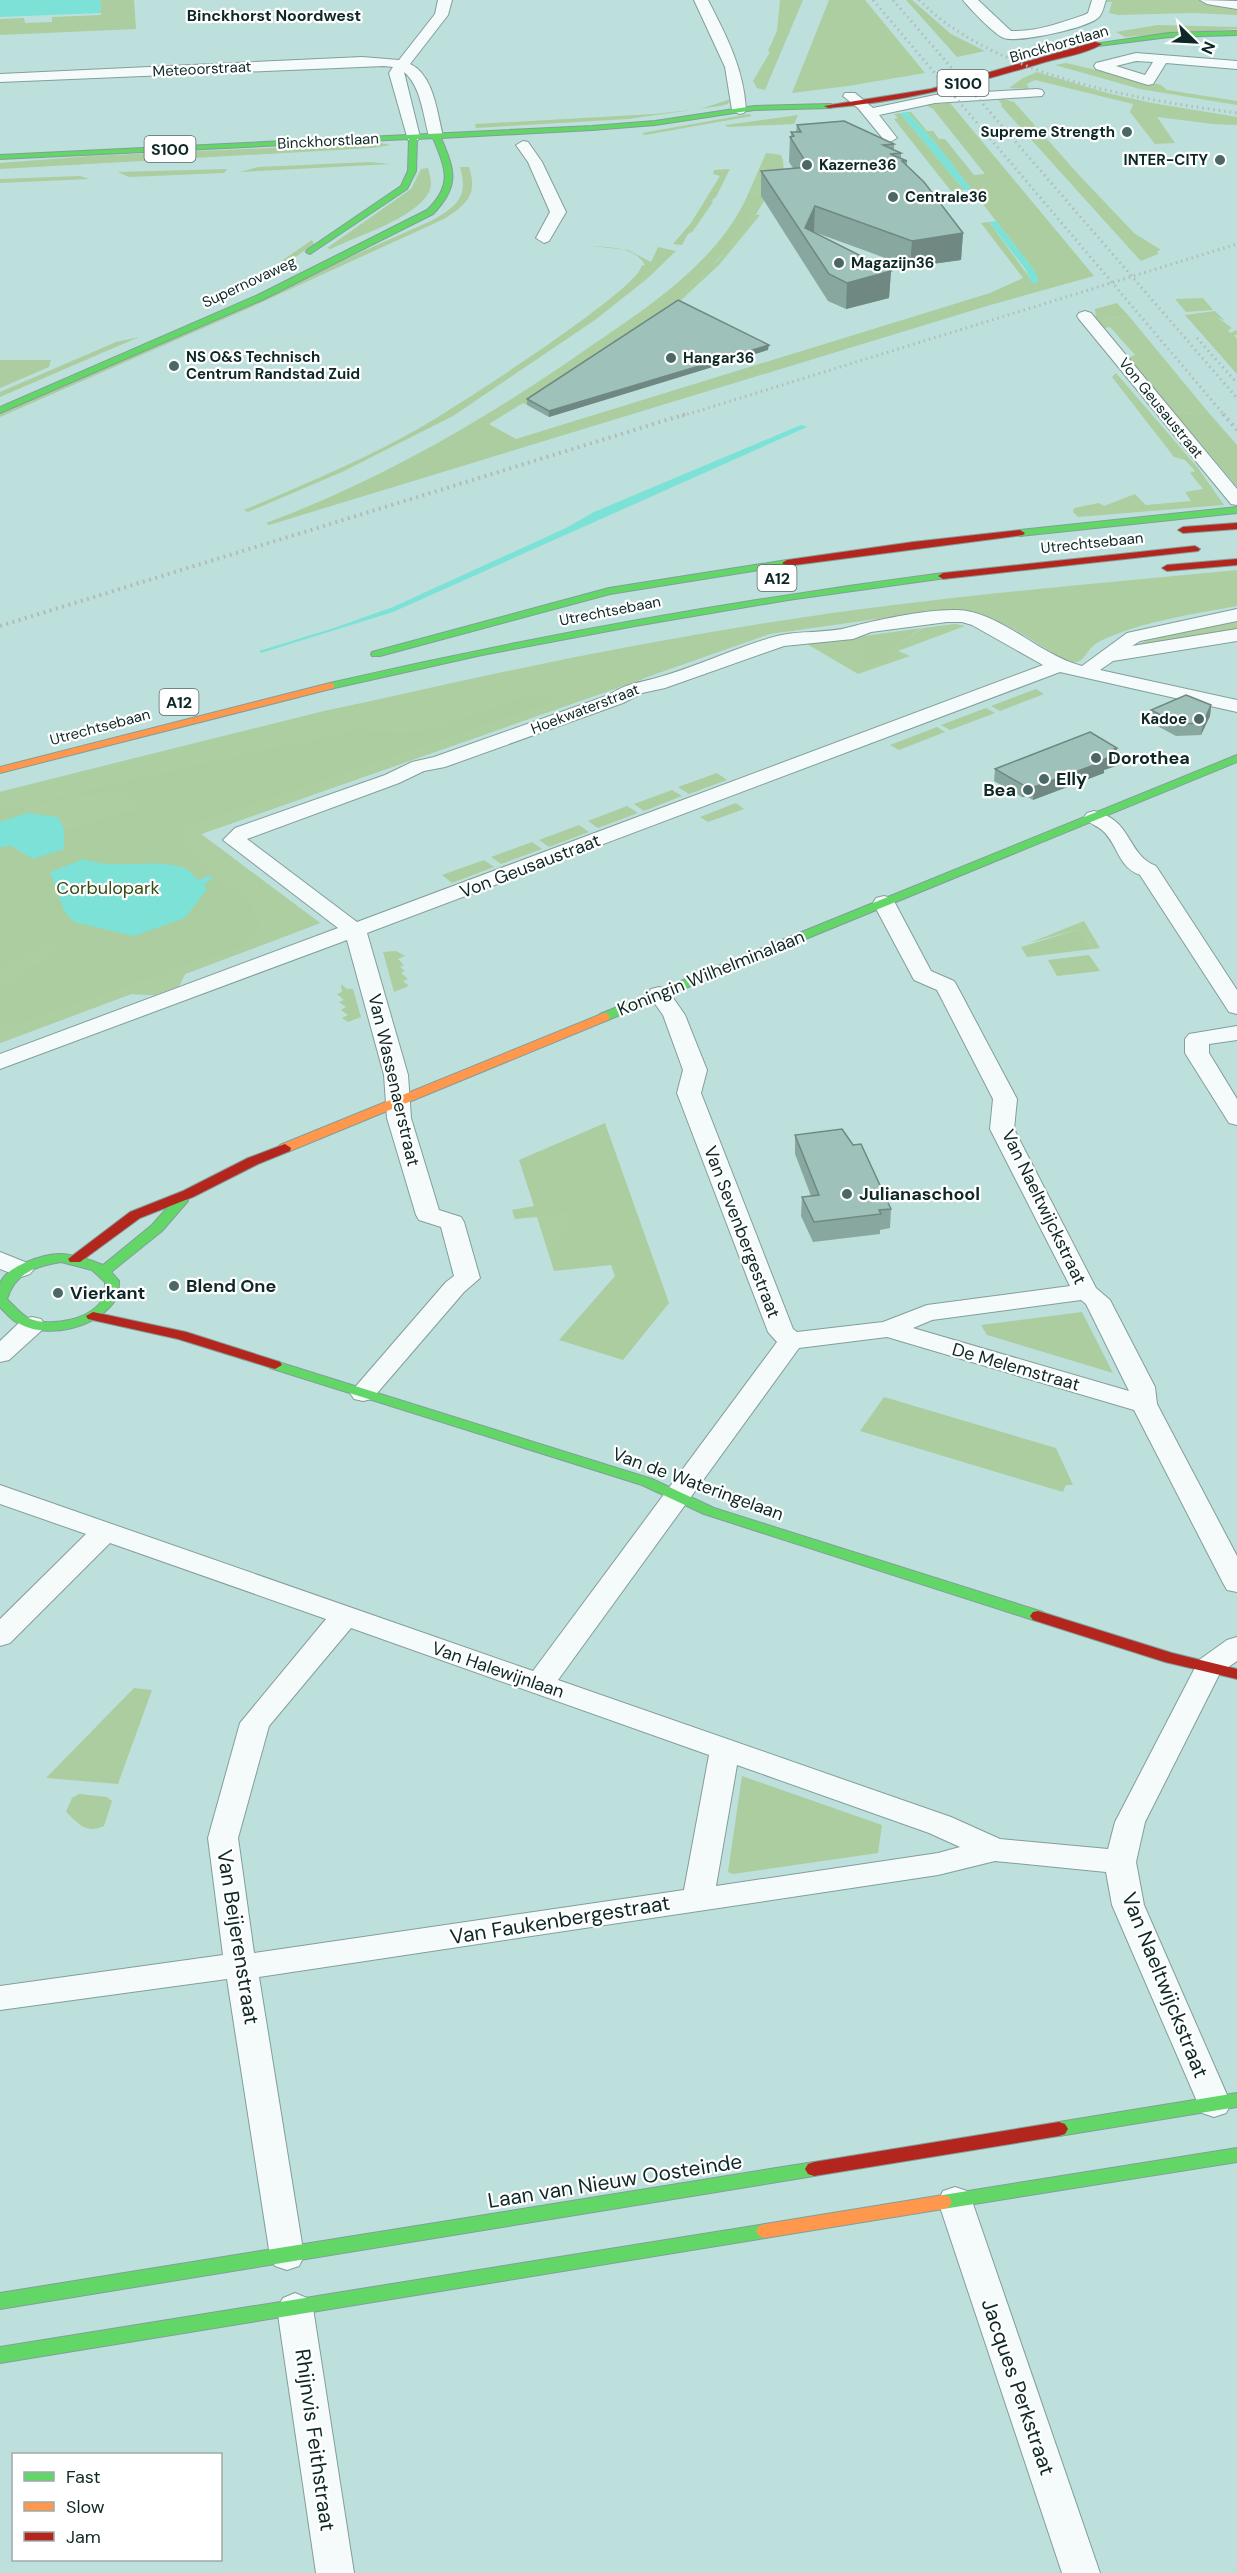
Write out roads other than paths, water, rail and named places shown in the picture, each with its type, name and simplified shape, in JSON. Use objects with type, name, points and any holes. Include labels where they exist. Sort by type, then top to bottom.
[{"type":"main road","points":[[1149,23],[1237,25]]},
{"type":"main road","name":"Binckhorstlaan","points":[[860,104],[928,80],[1084,36],[1128,26]]},
{"type":"main road","name":"Binckhorstlaan","points":[[0,158],[423,147],[655,123],[739,110],[798,105],[860,104],[953,86],[1103,43],[1169,34],[1237,33]]},
{"type":"main road","name":"Binckhorstlaan","points":[[517,146],[613,134],[655,123]]},
{"type":"main road","name":"Binckhorstlaan","points":[[423,147],[459,149]]},
{"type":"main road","name":"Supernovaweg","points":[[0,410],[261,297],[430,213],[444,201],[450,191],[451,180],[423,147],[410,178],[400,190],[294,262]]},
{"type":"main road","name":"Supernovaweg","points":[[0,401],[223,304],[277,273]]},
{"type":"main road","name":"A12","points":[[376,654],[609,591],[727,571],[913,544],[1237,510]]},
{"type":"main road","points":[[1177,531],[1237,526]]},
{"type":"main road","name":"Utrechtsebaan","points":[[926,558],[1127,536]]},
{"type":"main road","name":"Utrechtsebaan","points":[[0,770],[165,726],[367,677],[549,639],[715,608],[938,576],[1200,549]]},
{"type":"main road","name":"Utrechtsebaan","points":[[679,594],[895,562]]},
{"type":"main road","points":[[1158,569],[1237,562]]},
{"type":"main road","name":"A12","points":[[715,608],[775,612],[887,598]]},
{"type":"main road","name":"Utrechtsebaan","points":[[358,658],[599,608]]},
{"type":"main road","name":"Koningin Wilhelminalaan","points":[[75,1259],[135,1215],[188,1194],[253,1161],[1237,758]]},
{"type":"main road","name":"Koningin Wilhelminalaan","points":[[105,1270],[157,1228],[188,1194]]},
{"type":"main road","points":[[75,1259],[92,1263],[105,1270],[114,1288],[112,1297],[105,1307],[93,1316],[64,1326],[13,1320],[0,1300],[7,1271],[46,1260],[75,1259]]},
{"type":"main road","points":[[112,1297],[126,1303]]},
{"type":"main road","name":"Van de Wateringelaan","points":[[142,1313],[181,1335]]},
{"type":"main road","name":"Van de Wateringelaan","points":[[93,1316],[181,1335],[647,1482],[709,1511],[1170,1658],[1223,1671]]},
{"type":"main road","name":"Laan van Nieuw Oosteinde","points":[[0,2301],[1226,2102]]},
{"type":"main road","points":[[0,2355],[1237,2155]]},
{"type":"street","points":[[423,147],[395,75],[410,52],[443,12],[445,0]]},
{"type":"street","points":[[701,0],[720,37],[738,84],[739,110]]},
{"type":"street","points":[[970,0],[1007,35],[1023,36],[1089,18],[1094,15],[1096,1]]},
{"type":"street","points":[[1207,0],[1237,5]]},
{"type":"street","points":[[1162,59],[1237,65]]},
{"type":"street","name":"Meteoorstraat","points":[[0,78],[365,61],[404,64]]},
{"type":"street","points":[[404,64],[418,75],[423,147]]},
{"type":"street","name":"Binckhorstlaan","points":[[860,104],[935,99],[1020,99],[1037,93]]},
{"type":"street","points":[[860,104],[890,138]]},
{"type":"street","name":"Binckhorstlaan","points":[[517,146],[535,162],[558,212],[544,238]]},
{"type":"street","name":"Von Geusaustraat","points":[[1085,316],[1237,500]]},
{"type":"street","points":[[1086,673],[1119,646],[1141,635],[1237,615]]},
{"type":"street","name":"Hoekwaterstraat","points":[[356,931],[234,840],[242,832],[392,779],[419,766],[438,763],[616,699],[633,689],[658,684],[781,641],[853,633],[867,627],[947,616],[964,616],[979,621],[1059,666],[1237,706]]},
{"type":"street","points":[[1108,656],[1134,654],[1237,635]]},
{"type":"street","name":"Von Geusaustraat","points":[[0,1062],[356,931],[1059,666]]},
{"type":"street","points":[[1094,817],[1111,826],[1136,866],[1148,872],[1237,1007]]},
{"type":"street","name":"Van Naeltwijckstraat","points":[[884,903],[922,975],[946,986],[1005,1099],[1002,1129],[1086,1292],[1097,1300],[1142,1387],[1144,1404],[1237,1583]]},
{"type":"street","name":"Van Wassenaerstraat","points":[[356,931],[396,1075],[399,1118],[428,1215],[452,1222],[467,1278],[455,1287],[363,1393]]},
{"type":"street","name":"Van Sevenbergestraat","points":[[659,994],[674,1015],[695,1070],[689,1093],[781,1332],[791,1341]]},
{"type":"street","points":[[1237,1033],[1197,1039],[1197,1053],[1237,1118]]},
{"type":"street","points":[[540,1684],[791,1341],[888,1329],[927,1313],[1086,1292]]},
{"type":"street","points":[[0,1354],[13,1320]]},
{"type":"street","name":"De Melemstraat","points":[[888,1329],[1144,1404]]},
{"type":"street","name":"Van Halewijnlaan","points":[[0,1494],[940,1825],[995,1850]]},
{"type":"street","points":[[0,1636],[105,1532]]},
{"type":"street","name":"Van Beijerenstraat","points":[[287,2256],[246,1988],[240,1966],[223,1838],[255,1723],[345,1616]]},
{"type":"street","name":"Van Naeltwijckstraat","points":[[1226,2102],[1128,1905],[1120,1862],[1130,1822],[1237,1647]]},
{"type":"street","points":[[698,1900],[725,1749]]},
{"type":"street","name":"Van Faukenbergestraat","points":[[0,1998],[211,1968],[272,1964],[938,1864],[995,1850],[1120,1862]]},
{"type":"street","name":"Jacques Perkstraat","points":[[956,2200],[1081,2573]]},
{"type":"street","name":"Rhijnvis Feithstraat","points":[[295,2308],[335,2573]]},
{"type":"water","points":[[0,0],[100,0],[101,13],[0,17]]},
{"type":"water","points":[[907,112],[934,141],[972,190],[964,190],[900,113]]},
{"type":"water","points":[[996,221],[1034,270],[1038,283],[1031,283],[1026,270],[989,222]]},
{"type":"water","points":[[801,425],[807,427],[393,612],[261,653],[259,651],[393,607],[566,528],[594,512]]},
{"type":"water","points":[[27,813],[58,817],[64,829],[64,849],[33,859],[11,846],[0,847],[0,822]]},
{"type":"water","points":[[84,859],[108,864],[172,865],[186,869],[198,880],[209,876],[213,879],[204,884],[207,889],[185,918],[134,936],[74,922],[64,911],[50,872]]},
{"type":"railway","points":[[873,0],[1112,283]]},
{"type":"railway","points":[[893,0],[1132,277]]},
{"type":"railway","points":[[919,0],[946,23],[982,46],[1052,75],[1088,86],[1163,102],[1237,113]]},
{"type":"railway","points":[[1132,277],[1237,244]]},
{"type":"railway","points":[[1112,283],[1132,277]]},
{"type":"railway","points":[[1132,277],[1237,398]]},
{"type":"railway","points":[[682,416],[1112,283]]},
{"type":"railway","points":[[1112,283],[1225,416]]},
{"type":"railway","points":[[1197,338],[1237,383]]},
{"type":"railway","points":[[0,626],[686,414]]},
{"type":"railway","points":[[1223,414],[1237,430]]},
{"type":"place","name":"Supreme Strength","points":[[1127,132]]},
{"type":"place","name":"INTER-CITY","points":[[1220,160]]},
{"type":"place","name":"Kazerne36","points":[[807,165]]},
{"type":"place","name":"Centrale36","points":[[893,197]]},
{"type":"place","name":"Magazijn36","points":[[839,263]]},
{"type":"place","name":"Hangar36","points":[[671,358]]},
{"type":"place","name":"NS O&S Technisch Centrum Randstad Zuid","points":[[174,366]]},
{"type":"place","name":"Kadoe","points":[[1199,719]]},
{"type":"place","name":"Dorothea","points":[[1096,758]]},
{"type":"place","name":"Elly","points":[[1044,779]]},
{"type":"place","name":"Bea","points":[[1028,790]]},
{"type":"place","name":"Julianaschool","points":[[847,1194]]},
{"type":"place","name":"Blend One","points":[[174,1286]]},
{"type":"place","name":"Vierkant","points":[[58,1293]]},
{"type":"district","name":"Binckhorst Noordwest","points":[[274,15]]},
{"type":"park label","name":"Corbulopark","points":[[108,888]]}]
